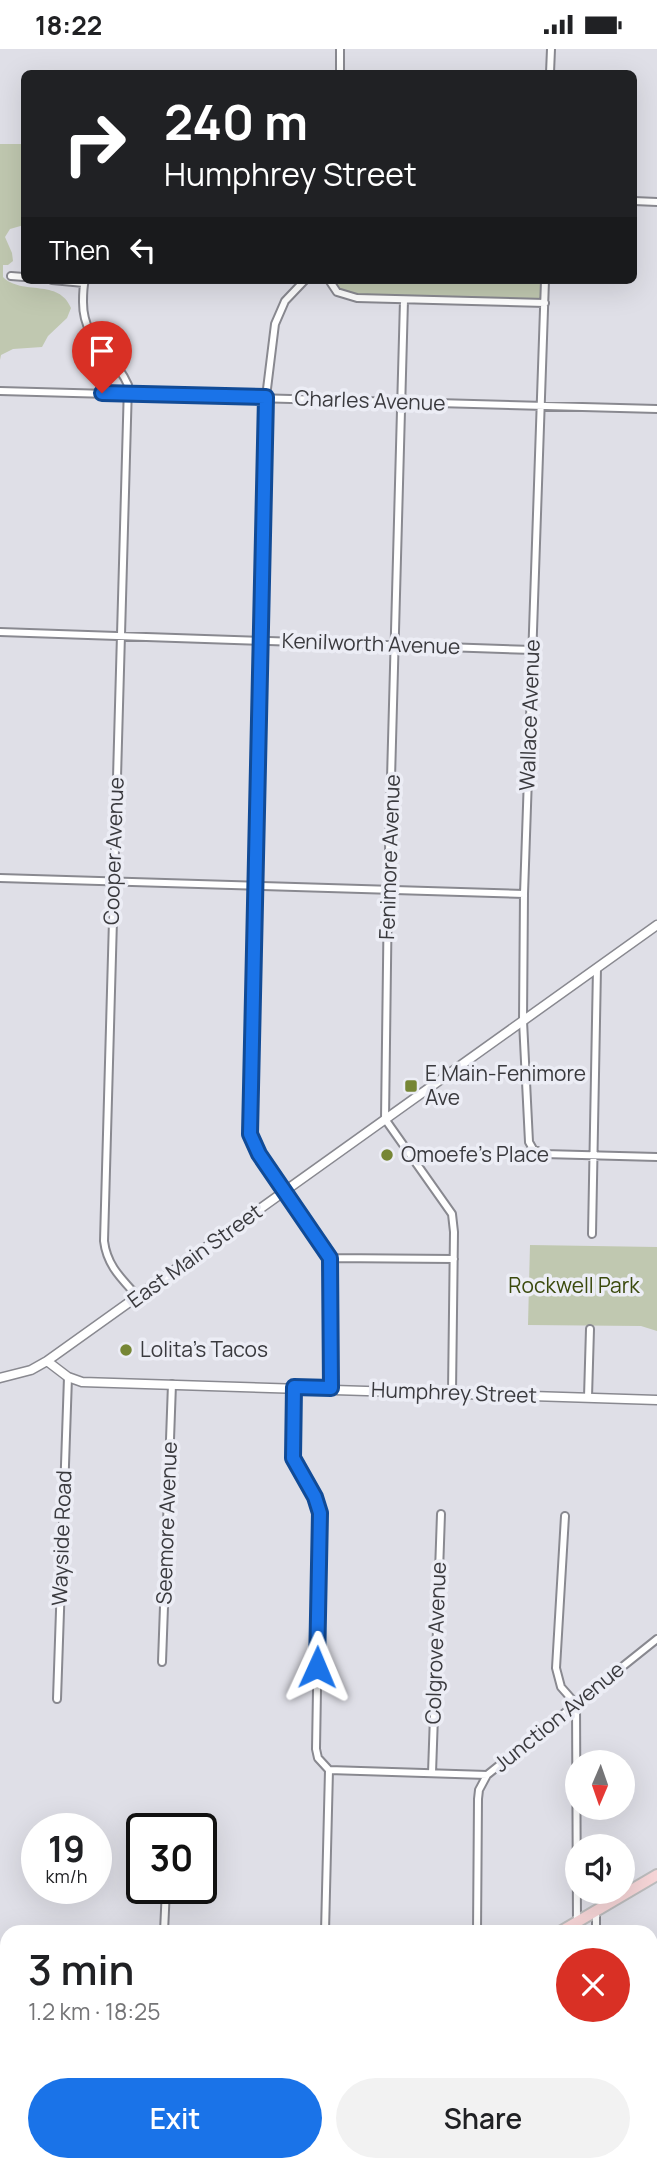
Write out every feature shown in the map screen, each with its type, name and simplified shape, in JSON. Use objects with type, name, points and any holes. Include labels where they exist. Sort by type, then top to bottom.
[{"type":"main road","points":[[573,1925],[657,1875]]},
{"type":"street","points":[[340,49],[340,70]]},
{"type":"street","points":[[551,49],[551,70]]},
{"type":"street","points":[[637,201],[657,202]]},
{"type":"street","points":[[12,276],[21,277]]},
{"type":"street","points":[[84,284],[84,322],[94,341],[124,376],[128,385],[127,394]]},
{"type":"street","points":[[301,284],[285,301],[275,324],[266,397],[250,1134],[259,1154],[330,1258],[331,1388]]},
{"type":"street","points":[[331,284],[337,292],[357,298],[545,303]]},
{"type":"street","name":"Wallace Avenue","points":[[545,284],[524,894],[523,1021],[529,1142],[533,1149],[544,1154],[593,1155]]},
{"type":"street","name":"Fenimore Avenue","points":[[385,1119],[388,889],[404,300]]},
{"type":"street","name":"Charles Avenue","points":[[0,391],[657,409]]},
{"type":"street","name":"Cooper Avenue","points":[[127,394],[104,1241],[105,1254],[112,1269],[138,1297]]},
{"type":"street","name":"Kenilworth Avenue","points":[[0,632],[533,650]]},
{"type":"street","points":[[0,878],[524,894]]},
{"type":"street","name":"East Main Street","points":[[0,1378],[31,1370],[47,1361],[657,925]]},
{"type":"street","points":[[592,1234],[597,968]]},
{"type":"street","points":[[385,1119],[449,1207],[454,1232],[452,1392]]},
{"type":"street","points":[[593,1155],[657,1157]]},
{"type":"street","points":[[330,1258],[454,1259]]},
{"type":"street","points":[[588,1397],[590,1329]]},
{"type":"street","name":"Humphrey Street","points":[[47,1361],[68,1377],[82,1382],[657,1400]]},
{"type":"street","name":"Wayside Road","points":[[57,1699],[68,1377]]},
{"type":"street","name":"Seemore Avenue","points":[[162,1662],[172,1384]]},
{"type":"street","points":[[294,1387],[293,1458],[315,1497],[320,1513],[316,1748],[318,1758],[329,1770],[324,1925]]},
{"type":"street","name":"Colgrove Avenue","points":[[432,1773],[441,1514]]},
{"type":"street","points":[[565,1516],[556,1668],[561,1687],[576,1703],[578,1922]]},
{"type":"street","name":"Junction Avenue","points":[[329,1770],[487,1775],[657,1639]]},
{"type":"street","points":[[477,1925],[478,1799],[481,1784],[487,1775]]},
{"type":"street","points":[[164,1925],[165,1904]]},
{"type":"street","points":[[596,1911],[596,1925]]},
{"type":"green space","points":[[0,144],[21,144],[21,226],[10,229],[5,237],[13,261],[3,265],[3,277],[20,286],[58,293],[71,308],[67,318],[48,336],[42,347],[13,349],[1,355],[0,360]]},
{"type":"green space","points":[[335,284],[542,284],[541,300],[360,297],[343,292]]},
{"type":"green space","name":"Rockwell Park","points":[[530,1245],[657,1247],[657,1331],[641,1326],[528,1325]]},
{"type":"place","name":"E Main-Fenimore Ave","points":[[411,1086]]},
{"type":"place","name":"Omoefe's Place","points":[[387,1155]]},
{"type":"place","name":"Lolita's Tacos","points":[[126,1350]]},
{"type":"route","points":[[102,393],[266,397],[250,1134],[253,1145],[330,1258],[331,1388],[294,1387],[294,1463],[315,1497],[320,1513],[317,1667]]}]
